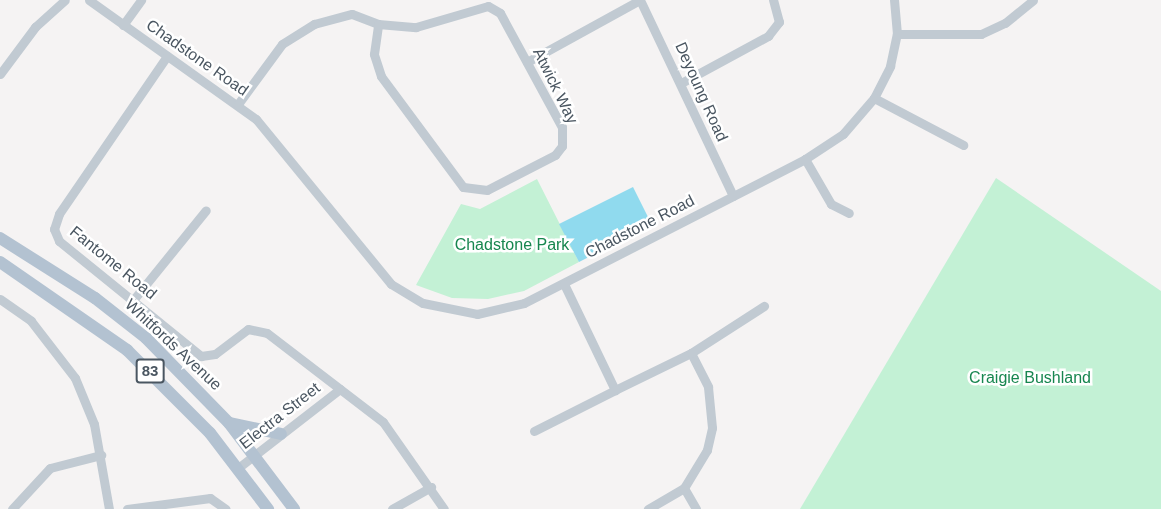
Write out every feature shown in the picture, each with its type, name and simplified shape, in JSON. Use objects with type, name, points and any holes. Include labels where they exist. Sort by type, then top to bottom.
[{"type":"main road","name":"Whitfords Avenue","points":[[0,238],[87,292],[146,338],[256,454],[294,509]]},
{"type":"main road","name":"83","points":[[0,261],[128,350],[184,404],[238,468],[268,509]]},
{"type":"main road","points":[[229,423],[281,434]]},
{"type":"street","points":[[0,74],[35,27],[65,0]]},
{"type":"street","name":"Chadstone Road","points":[[89,0],[238,104],[290,155],[377,272],[406,295],[477,314],[524,303],[564,284],[805,159],[843,134],[874,98],[897,34],[894,0]]},
{"type":"street","points":[[123,25],[141,0]]},
{"type":"street","points":[[527,62],[640,0]]},
{"type":"street","name":"Deyoung Road","points":[[640,0],[683,82],[733,196]]},
{"type":"street","points":[[683,82],[768,36],[779,22],[773,0]]},
{"type":"street","points":[[897,34],[981,34],[1005,23],[1033,0]]},
{"type":"street","name":"Atwick Way","points":[[238,104],[293,34],[336,15],[352,14],[378,24],[416,27],[488,6],[500,13],[562,127],[562,146],[555,155],[487,190],[471,192],[381,76],[374,54],[378,24]]},
{"type":"street","name":"Fantome Road","points":[[167,56],[55,222],[59,241],[134,299],[201,356],[215,354],[241,333],[256,329],[383,422],[431,487],[444,509]]},
{"type":"street","points":[[874,98],[963,146]]},
{"type":"street","points":[[805,159],[831,204],[849,213]]},
{"type":"street","points":[[134,299],[206,210]]},
{"type":"street","points":[[564,284],[615,390]]},
{"type":"street","points":[[0,299],[31,321],[66,361],[87,400],[101,455],[109,509]]},
{"type":"street","points":[[534,431],[691,353],[764,306]]},
{"type":"street","points":[[648,509],[684,488],[707,450],[712,428],[708,387],[691,353]]},
{"type":"street","name":"Electra Street","points":[[238,468],[340,389]]},
{"type":"street","points":[[12,509],[50,468],[101,455]]},
{"type":"street","points":[[392,509],[431,487]]},
{"type":"street","points":[[684,488],[696,509]]},
{"type":"street","points":[[127,509],[210,498],[226,509]]},
{"type":"green space","name":"Craigie Bushland","points":[[996,178],[1161,291],[1161,509],[800,509]]},
{"type":"green space","name":"Chadstone Park","points":[[537,179],[579,262],[524,291],[488,299],[452,298],[416,285],[461,204],[480,209]]},
{"type":"water","points":[[633,187],[652,225],[579,262],[559,224]]}]
